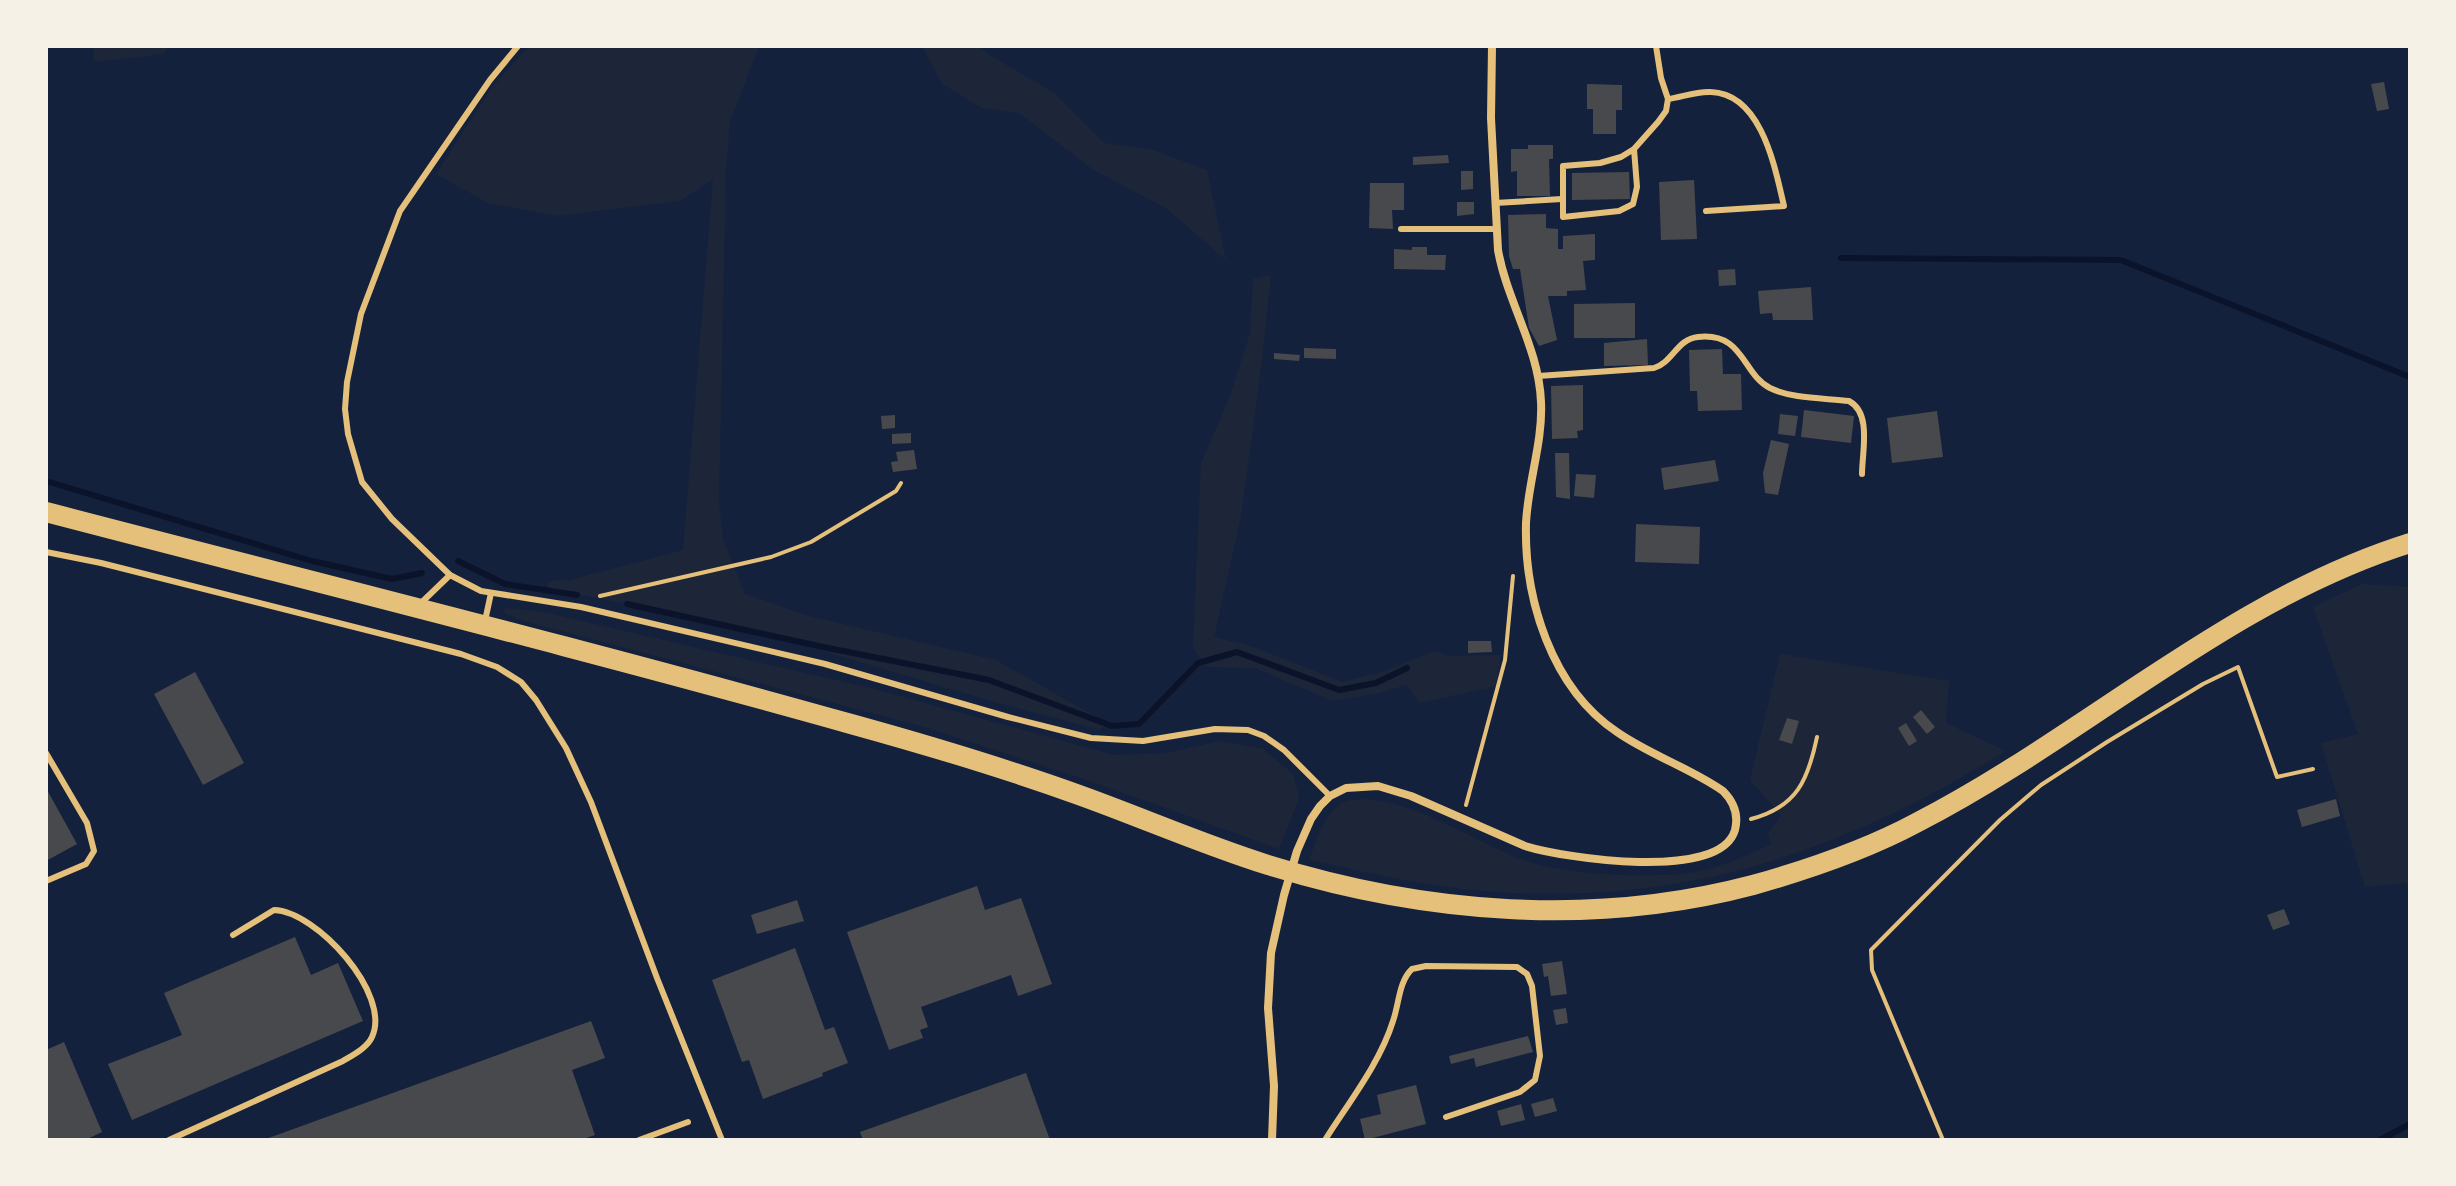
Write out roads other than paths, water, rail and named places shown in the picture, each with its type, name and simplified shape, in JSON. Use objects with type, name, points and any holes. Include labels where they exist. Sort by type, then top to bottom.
[{"type":"main road","points":[[46,512],[913,742],[1052,786],[1274,867],[1371,891],[1473,907],[1588,910],[1686,900],[1758,883],[1818,865],[1889,836],[1964,797],[2207,642],[2274,603],[2342,568],[2410,543]]},
{"type":"street","points":[[1272,1140],[1274,1086],[1268,990],[1274,935],[1302,840],[1316,811],[1330,796],[1354,786],[1378,786],[1411,796],[1525,846],[1599,859],[1680,860],[1718,850],[1732,838],[1737,822],[1732,802],[1723,791],[1623,736],[1591,711],[1566,677],[1533,601],[1527,512],[1541,409],[1538,376],[1502,271],[1490,108],[1492,46]]},
{"type":"lane","points":[[518,46],[490,80],[400,211],[361,314],[347,382],[346,421],[362,482],[392,519],[450,575],[464,585],[491,593],[581,607],[825,664],[1091,738],[1143,741],[1215,729],[1248,730],[1264,736],[1284,750],[1330,796]]},
{"type":"lane","points":[[1634,149],[1637,187],[1635,200],[1630,207],[1563,217],[1563,166],[1609,161],[1634,149],[1664,114],[1668,99],[1656,46]]},
{"type":"lane","points":[[1668,99],[1701,93],[1722,94],[1748,111],[1767,142],[1784,206],[1706,211]]},
{"type":"lane","points":[[1495,203],[1562,199]]},
{"type":"lane","points":[[1401,229],[1497,229]]},
{"type":"lane","points":[[1538,376],[1654,368],[1690,339],[1705,337],[1725,342],[1737,350],[1768,387],[1780,392],[1849,401],[1858,407],[1863,421],[1862,474]]},
{"type":"lane","points":[[46,552],[101,563],[461,654],[497,667],[521,682],[536,700],[575,764],[722,1140]]},
{"type":"lane","points":[[415,609],[450,575]]},
{"type":"lane","points":[[483,626],[491,593]]},
{"type":"lane","points":[[46,753],[87,823],[94,851],[86,864],[46,881]]},
{"type":"lane","points":[[169,1140],[334,1065],[362,1048],[372,1037],[374,1011],[364,982],[343,954],[311,925],[295,914],[274,910],[233,935]]},
{"type":"lane","points":[[1325,1140],[1383,1046],[1393,1023],[1404,980],[1412,969],[1426,966],[1523,969],[1532,986],[1536,1012],[1540,1056],[1535,1080],[1520,1092],[1446,1117]]},
{"type":"lane","points":[[639,1140],[688,1122]]},
{"type":"waterway","points":[[1841,258],[2121,260],[2410,377]]},
{"type":"waterway","points":[[46,481],[312,561],[392,579],[422,573]]},
{"type":"waterway","points":[[458,561],[505,584],[577,595]]},
{"type":"waterway","points":[[627,604],[989,680],[1112,726],[1139,724],[1198,663],[1237,652],[1339,690],[1376,683],[1407,668]]},
{"type":"waterway","points":[[2380,1140],[2410,1124]]}]
